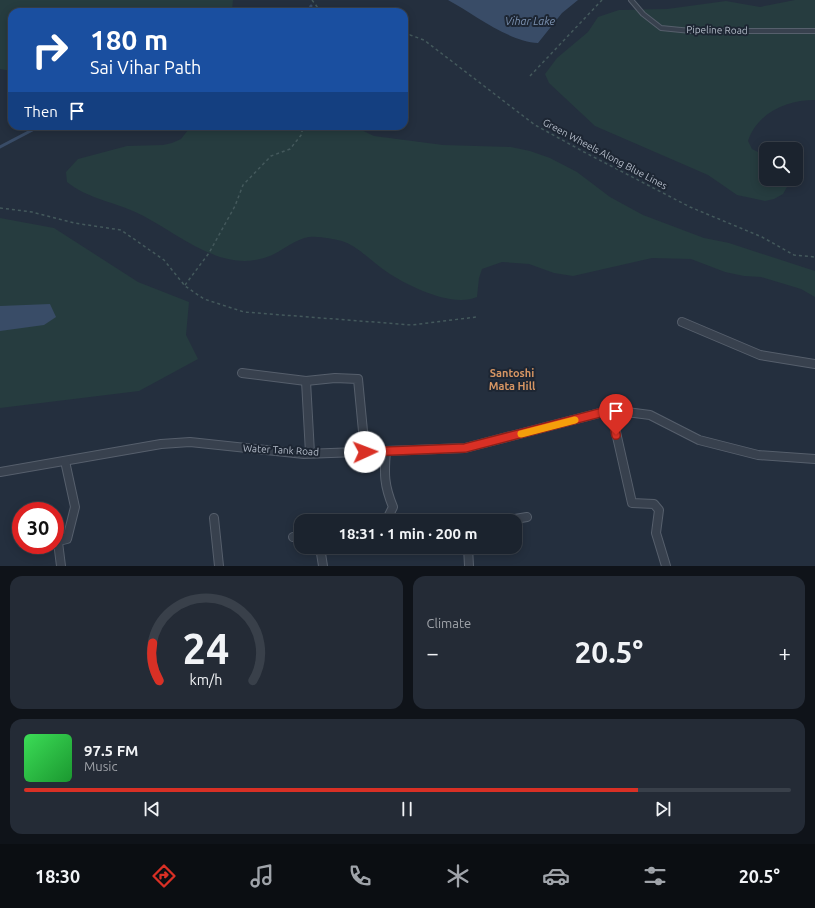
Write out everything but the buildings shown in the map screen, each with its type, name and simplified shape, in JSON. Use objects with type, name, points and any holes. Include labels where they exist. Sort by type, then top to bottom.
[{"type":"street","points":[[682,322],[760,355],[815,364]]},
{"type":"street","points":[[242,373],[306,381],[335,378],[358,379],[365,452]]},
{"type":"street","points":[[306,381],[310,453]]},
{"type":"street","points":[[611,410],[632,503],[654,504],[659,510],[656,534],[666,566]]},
{"type":"street","name":"Water Tank Road","points":[[0,472],[161,444],[190,442],[310,453],[465,448],[611,410],[650,415],[699,440],[758,454],[815,459]]},
{"type":"street","points":[[386,451],[384,478],[386,492],[393,507],[390,514]]},
{"type":"street","points":[[64,540],[67,539],[75,507],[65,461]]},
{"type":"street","points":[[522,518],[528,517]]},
{"type":"street","points":[[214,518],[219,566]]},
{"type":"street","points":[[58,554],[61,566]]},
{"type":"street","points":[[321,554],[323,566]]},
{"type":"street","points":[[468,554],[469,566]]},
{"type":"lane","name":"Pipeline Road","points":[[631,0],[643,14],[661,28],[691,31],[815,31]]},
{"type":"path","points":[[530,76],[602,0]]},
{"type":"path","name":"Green Wheels Along Blue Lines","points":[[408,35],[424,40],[536,125],[584,152],[690,207],[762,237],[794,255],[815,257]]},
{"type":"path","points":[[185,286],[209,253],[235,206],[243,185],[271,156],[290,149],[302,134],[302,130]]},
{"type":"path","points":[[0,208],[32,212],[74,223],[120,230],[164,260],[185,286],[204,299],[244,312],[412,325],[476,317]]},
{"type":"green space","points":[[0,0],[233,0],[232,8],[8,8],[8,70],[0,69]]},
{"type":"green space","points":[[795,0],[815,0],[815,100],[794,102],[784,105],[766,115],[759,122],[748,141],[752,149],[759,152],[759,186],[787,186],[783,194],[774,199],[765,201],[737,195],[708,175],[595,126],[549,83],[545,74],[557,58],[588,32],[598,17],[619,10],[667,9],[726,1],[760,7]]},
{"type":"green space","points":[[188,130],[361,130],[374,136],[443,145],[511,147],[530,151],[550,158],[577,172],[610,197],[643,215],[704,238],[729,243],[815,271],[815,297],[801,289],[761,277],[744,276],[725,272],[691,259],[652,258],[573,276],[554,273],[529,264],[502,262],[482,269],[479,278],[477,297],[467,300],[455,300],[443,298],[418,289],[396,278],[348,243],[322,237],[304,238],[264,258],[245,261],[215,255],[187,242],[146,217],[91,196],[67,182],[66,172],[78,159],[127,146],[163,145],[181,139]]},
{"type":"green space","points":[[0,218],[54,228],[138,282],[189,302],[186,335],[198,359],[139,391],[0,408]]},
{"type":"water","name":"Vihar Lake","points":[[448,0],[578,0],[562,13],[538,43],[515,38],[504,33]]},
{"type":"water","points":[[50,304],[56,317],[44,325],[0,331],[0,306]]},
{"type":"waterway","points":[[0,147],[32,130]]},
{"type":"slow traffic","points":[[521,434],[575,420]]},
{"type":"district","name":"Santoshi Mata Hill","points":[[512,379]]},
{"type":"route","points":[[365,452],[465,448],[611,410],[616,435]]}]
